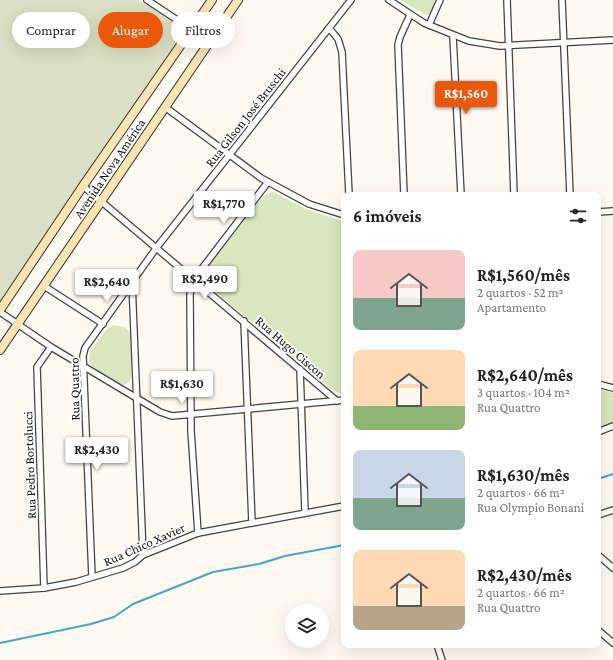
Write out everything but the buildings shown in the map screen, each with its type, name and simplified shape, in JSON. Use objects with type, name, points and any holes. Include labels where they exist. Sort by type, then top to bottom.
[{"type":"street","points":[[147,0],[171,15]]},
{"type":"street","name":"Avenida Nova América","points":[[204,12],[212,0]]},
{"type":"street","name":"Avenida Nova América","points":[[230,12],[238,0]]},
{"type":"street","name":"Rua Gilson José Bruschi","points":[[157,247],[351,0]]},
{"type":"street","points":[[389,0],[410,15],[429,25],[453,36],[469,41],[500,46],[613,40]]},
{"type":"street","points":[[429,25],[440,0]]},
{"type":"street","points":[[507,0],[514,192]]},
{"type":"street","points":[[562,0],[570,192]]},
{"type":"street","points":[[404,192],[398,45],[410,15]]},
{"type":"street","points":[[329,28],[338,39],[342,52],[349,192]]},
{"type":"street","points":[[453,36],[461,192]]},
{"type":"street","name":"Avenida Nova América","points":[[0,311],[83,186],[179,48]]},
{"type":"street","name":"Avenida Nova América","points":[[0,350],[204,48]]},
{"type":"street","points":[[165,107],[268,182],[309,204],[341,214]]},
{"type":"street","points":[[198,533],[191,415],[190,294],[194,279],[268,182]]},
{"type":"street","name":"Rua Hugo Ciscon","points":[[83,186],[157,247],[337,401]]},
{"type":"street","points":[[601,212],[613,211]]},
{"type":"street","name":"Rua Quattro","points":[[92,577],[83,356],[85,348],[157,247]]},
{"type":"street","points":[[132,282],[143,554]]},
{"type":"street","points":[[44,286],[103,324]]},
{"type":"street","points":[[0,311],[51,347],[160,412],[172,416],[341,400]]},
{"type":"street","points":[[244,321],[246,409],[252,523]]},
{"type":"street","name":"Rua Pedro Bortolucci","points":[[44,588],[37,367],[51,347]]},
{"type":"street","points":[[300,369],[305,512]]},
{"type":"street","points":[[601,385],[613,388]]},
{"type":"street","points":[[601,431],[613,426]]},
{"type":"street","name":"Rua Chico Xavier","points":[[0,591],[44,588],[123,568],[135,562],[143,554],[198,533],[341,506]]},
{"type":"street","points":[[601,515],[613,510]]},
{"type":"street","points":[[601,558],[613,568]]},
{"type":"street","points":[[601,633],[613,643]]},
{"type":"street","points":[[438,648],[442,660]]},
{"type":"green space","points":[[0,0],[139,0],[157,12],[98,12],[98,48],[163,48],[163,16],[171,21],[171,48],[173,48],[0,302]]},
{"type":"green space","points":[[400,0],[435,0],[433,9],[426,15]]},
{"type":"green space","points":[[273,192],[306,209],[341,222],[341,394],[330,388],[205,283],[202,278],[203,272],[265,195]]},
{"type":"green space","points":[[113,325],[125,327],[130,333],[132,339],[131,377],[129,382],[124,384],[120,384],[91,366],[89,360],[90,351],[107,329]]},
{"type":"green space","points":[[601,389],[613,393],[613,423],[601,427]]},
{"type":"waterway","points":[[601,478],[613,474]]},
{"type":"waterway","points":[[0,643],[91,624],[114,617],[133,604],[213,572],[259,564],[285,556],[341,546]]}]
